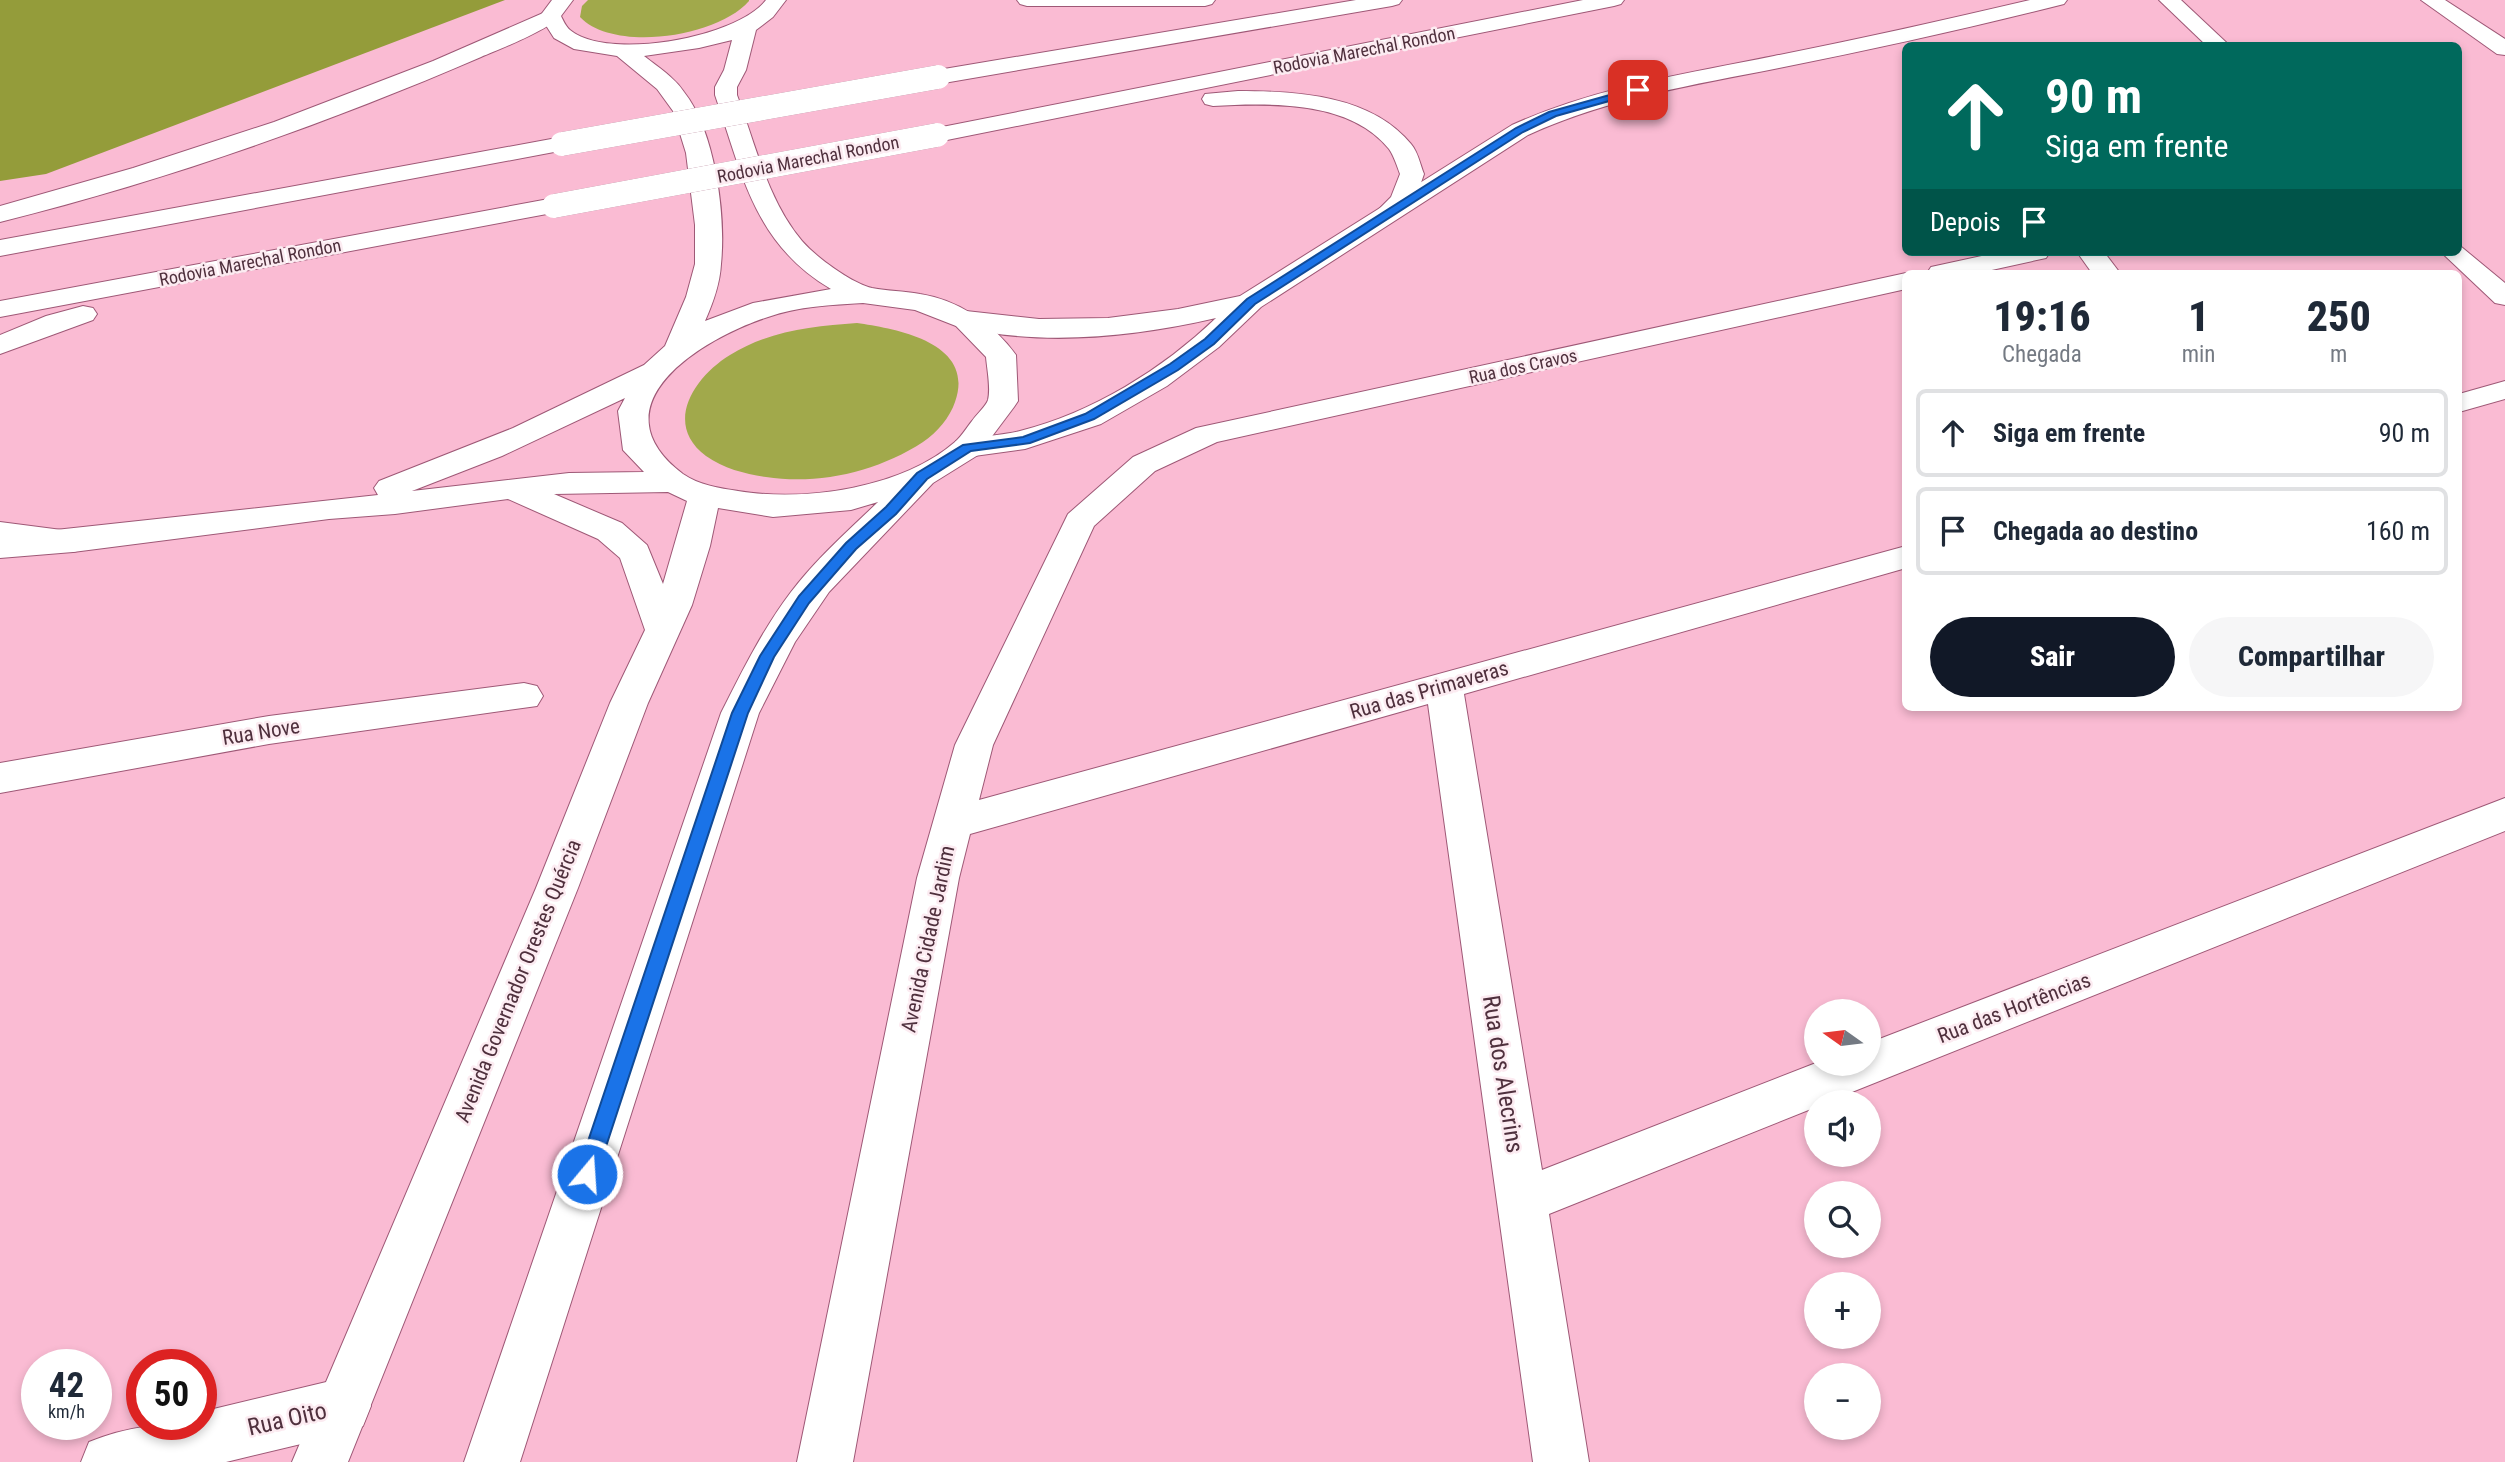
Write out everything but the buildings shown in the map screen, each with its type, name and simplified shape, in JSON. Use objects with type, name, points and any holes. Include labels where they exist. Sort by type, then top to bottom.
[{"type":"main road","points":[[557,8],[554,29],[568,39],[592,47],[623,50],[678,47],[710,40],[746,27],[768,13],[776,0]]},
{"type":"main road","points":[[1027,0],[1205,0]]},
{"type":"main road","points":[[0,248],[938,77],[1392,0]]},
{"type":"main road","name":"Rodovia Marechal Rondon","points":[[0,309],[937,135],[1614,0]]},
{"type":"main road","points":[[967,448],[1025,440],[1090,417],[1156,380],[1209,341],[1251,301],[1520,130],[1552,114],[1614,95],[1907,41],[2057,0]]},
{"type":"main road","points":[[2169,0],[2216,42]]},
{"type":"main road","points":[[2431,0],[2505,50]]},
{"type":"main road","points":[[0,214],[162,168],[280,129],[499,43],[557,8]]},
{"type":"main road","points":[[746,27],[735,70],[726,87],[726,95],[774,223],[795,249],[825,274],[863,295]]},
{"type":"main road","points":[[623,50],[674,94],[688,115],[696,142],[707,227],[708,264],[698,305],[678,350]]},
{"type":"main road","points":[[937,135],[1181,101],[1243,96],[1293,99],[1329,106],[1361,117],[1393,137],[1404,148],[1412,174],[1402,200],[1389,212]]},
{"type":"main road","points":[[0,345],[56,321],[146,296],[457,224]]},
{"type":"main road","points":[[1955,270],[2018,256]]},
{"type":"main road","points":[[2093,256],[2104,270]]},
{"type":"main road","points":[[2459,256],[2505,297]]},
{"type":"main road","name":"Rua dos Cravos","points":[[1144,464],[1207,435],[1902,282]]},
{"type":"main road","points":[[329,509],[451,467],[559,421],[654,371],[678,350],[717,326],[763,309],[814,298],[863,295],[920,302],[966,320],[1021,328],[1080,329],[1140,325],[1198,316],[1251,301]]},
{"type":"main road","points":[[0,547],[73,541],[569,483],[689,489],[774,507],[851,500],[922,476],[967,448],[1003,401],[1001,355],[966,320]]},
{"type":"main road","points":[[654,371],[633,411],[639,450],[689,489]]},
{"type":"main road","points":[[2462,402],[2505,390]]},
{"type":"main road","name":"Avenida Cidade Jardim","points":[[825,1462],[938,878],[974,744],[1080,521],[1144,464]]},
{"type":"main road","points":[[492,1462],[740,713],[767,656],[804,599],[851,546],[891,510],[922,476]]},
{"type":"main road","points":[[511,488],[610,531],[635,553],[663,631]]},
{"type":"main road","name":"Avenida Governador Orestes Quércia","points":[[320,1462],[552,901],[629,703],[674,606],[693,546],[689,489]]},
{"type":"main road","points":[[0,533],[73,541]]},
{"type":"main road","name":"Rua das Primaveras","points":[[953,823],[1902,558]]},
{"type":"main road","name":"Rua dos Alecrins","points":[[1444,686],[1561,1462]]},
{"type":"main road","name":"Rua Nove","points":[[0,778],[269,730],[524,696]]},
{"type":"main road","name":"Rua das Hortências","points":[[1522,1201],[2505,814]]},
{"type":"main road","name":"Rua Oito","points":[[108,1462],[342,1406]]},
{"type":"green space","points":[[0,0],[505,0],[46,174],[0,181]]},
{"type":"green space","points":[[588,0],[749,1],[734,14],[714,24],[666,36],[640,37],[616,35],[596,28],[580,17],[582,6]]},
{"type":"green space","points":[[857,323],[912,335],[944,353],[954,366],[958,382],[953,408],[928,438],[887,461],[867,468],[847,474],[806,479],[766,477],[735,470],[713,461],[693,443],[685,416],[688,402],[695,388],[717,364],[745,347],[775,335],[807,328]]},
{"type":"route","points":[[587,1174],[740,713],[767,656],[804,599],[851,546],[891,510],[922,476],[967,448],[1025,440],[1090,417],[1156,380],[1209,341],[1251,301],[1520,130],[1552,114],[1638,90]]}]
